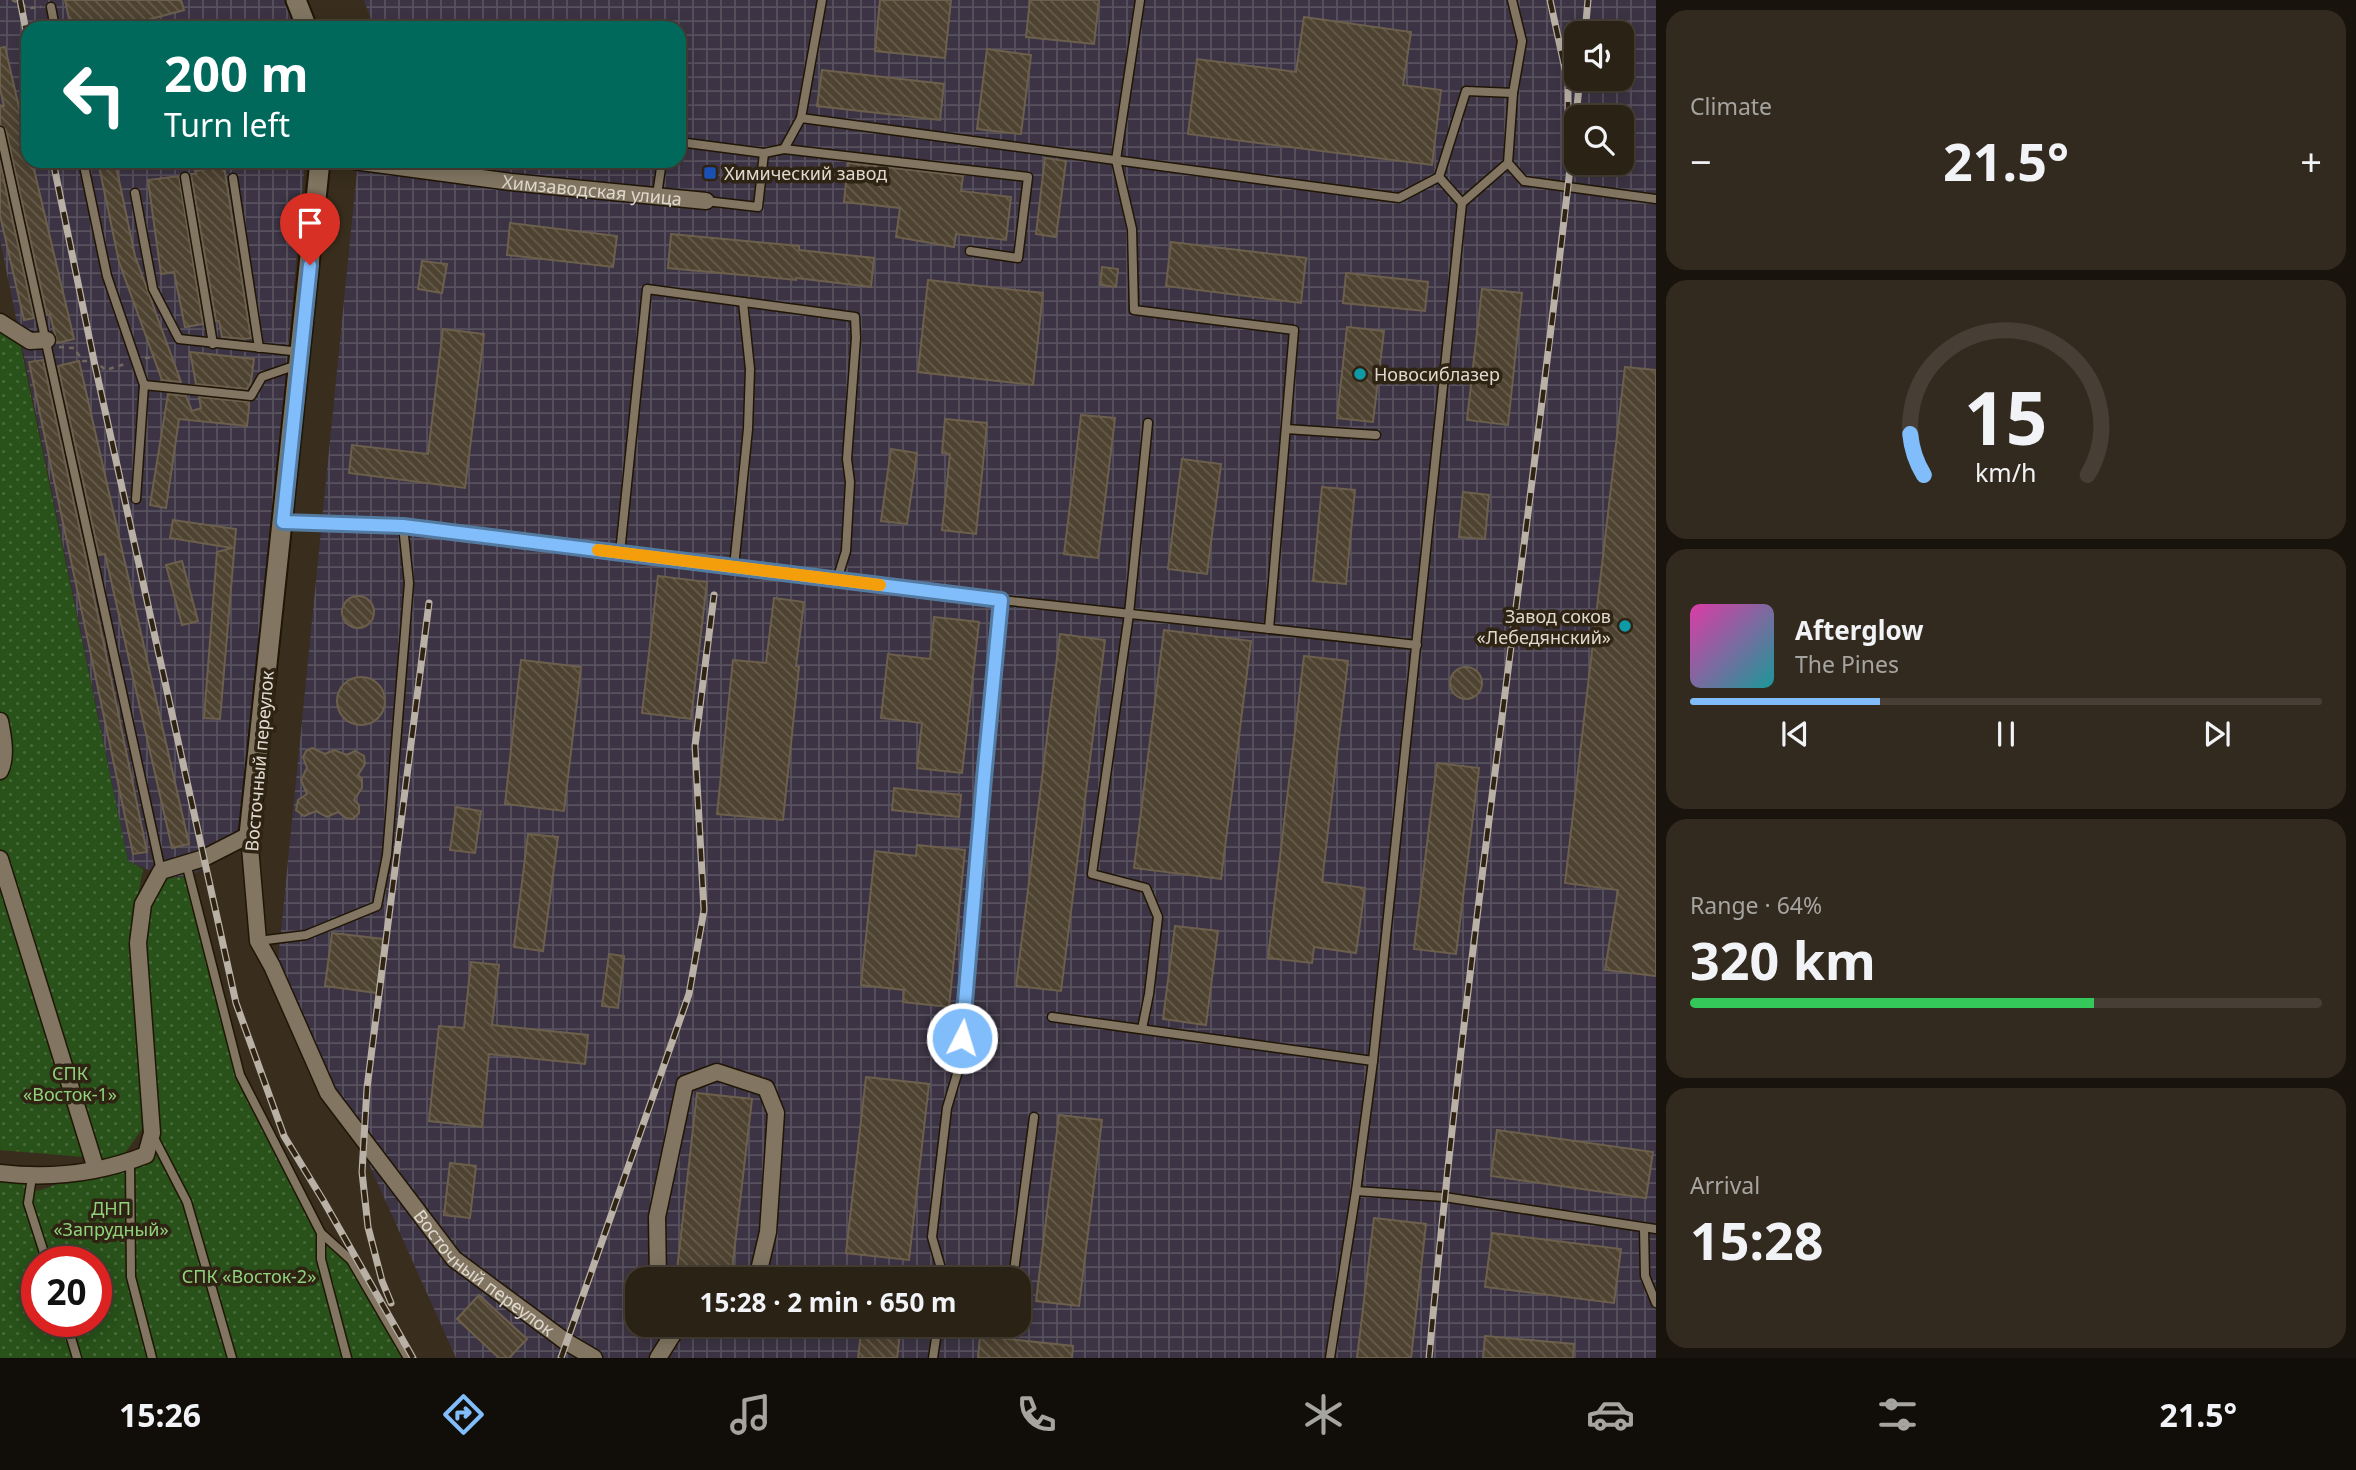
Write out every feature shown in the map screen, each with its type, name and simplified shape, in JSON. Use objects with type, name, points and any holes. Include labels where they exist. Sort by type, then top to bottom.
[{"type":"street","points":[[296,0],[304,21]]},
{"type":"street","name":"Восточный переулок","points":[[319,168],[249,835],[258,941],[272,965],[328,1093],[454,1259],[565,1341],[594,1358]]},
{"type":"street","name":"Химзаводская улица","points":[[407,168],[512,182],[706,201]]},
{"type":"street","points":[[0,323],[30,341],[48,344]]},
{"type":"street","points":[[0,721],[3,737],[3,766],[0,771]]},
{"type":"street","points":[[0,1173],[32,1177],[96,1169],[146,1155],[152,1133],[138,943],[143,904],[161,871],[204,858],[249,835]]},
{"type":"street","points":[[0,859],[96,1169]]},
{"type":"street","points":[[658,1267],[657,1217],[685,1084],[717,1072],[766,1088],[776,1113],[768,1232],[760,1267]]},
{"type":"street","points":[[658,1358],[671,1337]]},
{"type":"lane","points":[[784,149],[801,118],[822,0]]},
{"type":"lane","points":[[1140,0],[1116,160],[1132,229],[1133,310],[1294,330],[1269,629]]},
{"type":"lane","points":[[1330,1358],[1373,1061],[1462,203],[1508,163],[1513,93],[1522,41],[1512,0]]},
{"type":"lane","points":[[51,7],[54,21]]},
{"type":"lane","points":[[801,118],[1399,198],[1439,177],[1466,91],[1513,93]]},
{"type":"lane","points":[[0,131],[161,871]]},
{"type":"lane","points":[[686,143],[764,153],[784,149],[1028,177],[1018,258],[970,251]]},
{"type":"lane","points":[[706,201],[758,207],[764,153]]},
{"type":"lane","points":[[1508,163],[1524,181],[1656,199]]},
{"type":"lane","points":[[84,168],[107,276],[144,385],[136,499]]},
{"type":"lane","points":[[657,195],[661,168]]},
{"type":"lane","points":[[185,177],[213,344]]},
{"type":"lane","points":[[1439,177],[1462,203]]},
{"type":"lane","points":[[233,178],[259,348]]},
{"type":"lane","points":[[135,193],[153,289],[179,339],[259,348],[300,358]]},
{"type":"lane","points":[[620,553],[647,289],[855,317],[856,338],[847,459],[850,482],[846,551],[837,580]]},
{"type":"lane","points":[[734,567],[748,429],[750,369],[743,302]]},
{"type":"lane","points":[[144,385],[251,396],[262,377],[300,358]]},
{"type":"lane","points":[[1142,1029],[1158,917],[1146,888],[1093,874],[1129,614],[1148,423]]},
{"type":"lane","points":[[1286,429],[1376,435]]},
{"type":"lane","points":[[283,522],[403,526],[1001,600],[1417,645]]},
{"type":"lane","points":[[258,941],[306,935],[377,906],[387,855],[409,583],[403,526]]},
{"type":"lane","points":[[941,1267],[932,1237],[947,1108],[960,1064],[1001,600]]},
{"type":"lane","points":[[186,863],[240,1075],[321,1233],[351,1260],[408,1358]]},
{"type":"lane","points":[[1052,1017],[1373,1061]]},
{"type":"lane","points":[[1015,1267],[1034,1117]]},
{"type":"lane","points":[[152,1133],[187,1202],[232,1358]]},
{"type":"lane","points":[[130,1161],[131,1277],[152,1358]]},
{"type":"lane","points":[[32,1177],[28,1203],[42,1246]]},
{"type":"lane","points":[[1356,1191],[1444,1197],[1656,1229]]},
{"type":"lane","points":[[1643,1228],[1645,1276],[1656,1303]]},
{"type":"lane","points":[[321,1233],[321,1259],[347,1358]]},
{"type":"lane","points":[[71,1337],[77,1358]]},
{"type":"lane","points":[[933,1358],[936,1337]]},
{"type":"path","points":[[12,0],[30,8],[51,7]]},
{"type":"path","points":[[48,344],[74,348],[83,361],[94,361],[106,370]]},
{"type":"shaded area","points":[[0,0],[288,0],[296,21],[21,21],[21,168],[304,168],[244,847],[188,877],[167,878],[128,861],[0,240]]},
{"type":"shaded area","points":[[364,0],[1656,0],[1656,1358],[456,1358],[278,961],[357,168],[686,168],[686,21],[372,21]]},
{"type":"green space","name":"СПК «Восток-1»","points":[[0,323],[20,343],[128,861],[143,869],[133,923],[142,1129],[120,1160],[0,1150]]},
{"type":"green space","name":"СПК «Восток-2»","points":[[188,877],[236,1079],[319,1237],[336,1246],[408,1358],[0,1358],[0,1179],[24,1183],[38,1191],[147,1161],[141,917],[167,878]]},
{"type":"building","points":[[65,0],[181,0],[184,10],[144,21],[70,21]]},
{"type":"building","points":[[880,0],[951,0],[945,58],[875,51]]},
{"type":"building","points":[[1030,0],[1099,0],[1094,44],[1026,37]]},
{"type":"building","points":[[1304,17],[1411,32],[1403,85],[1441,90],[1432,165],[1188,134],[1197,59],[1296,72]]},
{"type":"building","points":[[5,47],[21,116],[21,168],[34,168],[74,339],[57,343],[50,314],[47,315],[6,130],[0,125],[0,106],[4,106],[0,89],[0,48]]},
{"type":"building","points":[[987,49],[1031,55],[1021,134],[977,129]]},
{"type":"building","points":[[822,70],[944,84],[940,120],[817,106]]},
{"type":"building","points":[[1045,158],[1066,161],[1056,237],[1036,234]]},
{"type":"building","points":[[0,162],[34,318],[24,320],[0,215]]},
{"type":"building","points":[[848,163],[963,176],[961,191],[1011,197],[1006,240],[956,234],[954,247],[896,237],[900,208],[844,202]]},
{"type":"building","points":[[99,168],[116,168],[135,256],[181,382],[162,380],[119,262]]},
{"type":"building","points":[[224,168],[251,338],[222,337],[219,321],[216,321],[191,174],[196,174],[195,171]]},
{"type":"building","points":[[179,176],[203,324],[185,327],[174,272],[161,274],[148,180]]},
{"type":"building","points":[[510,223],[617,236],[613,267],[507,255]]},
{"type":"building","points":[[671,234],[799,246],[799,250],[874,258],[871,287],[668,268]]},
{"type":"building","points":[[1171,242],[1306,258],[1301,303],[1166,286]]},
{"type":"building","points":[[422,261],[447,264],[442,293],[418,289]]},
{"type":"building","points":[[1102,267],[1118,269],[1116,287],[1100,285]]},
{"type":"building","points":[[1346,273],[1428,282],[1425,311],[1343,303]]},
{"type":"building","points":[[928,280],[1043,293],[1033,385],[918,372]]},
{"type":"building","points":[[1482,289],[1522,293],[1508,425],[1467,420]]},
{"type":"building","name":"Новосиблазер","points":[[1347,327],[1384,331],[1373,422],[1337,418]]},
{"type":"building","points":[[443,329],[484,334],[465,488],[349,473],[352,445],[428,454]]},
{"type":"building","points":[[190,352],[254,359],[251,382],[247,389],[196,384]]},
{"type":"building","points":[[43,360],[147,852],[133,854],[29,362]]},
{"type":"building","points":[[79,361],[189,844],[172,848],[105,554],[99,555],[58,366]]},
{"type":"building","name":"Завод соков «Лебедянский»","points":[[1625,367],[1656,370],[1656,976],[1605,970],[1618,890],[1565,883]]},
{"type":"building","points":[[168,394],[186,396],[192,411],[201,408],[199,397],[249,402],[249,407],[247,426],[179,419],[166,508],[150,505]]},
{"type":"building","points":[[1081,415],[1115,418],[1098,558],[1064,554]]},
{"type":"building","points":[[945,419],[987,423],[976,534],[942,530],[950,454],[942,453]]},
{"type":"building","points":[[891,449],[917,453],[907,524],[881,521]]},
{"type":"building","points":[[1182,459],[1221,464],[1207,574],[1168,569]]},
{"type":"building","points":[[1322,487],[1355,490],[1346,584],[1313,581]]},
{"type":"building","points":[[1463,492],[1489,495],[1485,539],[1459,537]]},
{"type":"building","points":[[173,520],[236,529],[220,719],[204,718],[217,552],[232,548],[170,538]]},
{"type":"building","points":[[182,561],[198,621],[182,625],[166,565]]},
{"type":"building","points":[[658,576],[707,582],[691,719],[642,713]]},
{"type":"building","points":[[358,596],[369,601],[374,612],[369,623],[358,628],[347,623],[342,612],[347,601]]},
{"type":"building","points":[[774,598],[804,602],[783,820],[717,814],[733,660],[766,663]]},
{"type":"building","points":[[934,617],[979,622],[962,773],[917,768],[922,723],[881,718],[888,654],[930,659]]},
{"type":"building","points":[[1164,630],[1251,641],[1221,879],[1134,868]]},
{"type":"building","points":[[1060,634],[1105,640],[1061,991],[1016,986]]},
{"type":"building","points":[[1304,656],[1348,661],[1322,882],[1365,888],[1356,953],[1314,947],[1312,963],[1268,958]]},
{"type":"building","points":[[521,660],[581,667],[564,811],[505,804]]},
{"type":"building","points":[[1466,667],[1477,672],[1482,683],[1477,694],[1466,699],[1455,694],[1450,683],[1455,672]]},
{"type":"building","points":[[361,677],[370,678],[378,684],[384,692],[384,710],[378,718],[370,724],[361,725],[352,724],[344,718],[338,710],[337,701],[338,692],[344,684],[352,678]]},
{"type":"building","points":[[312,748],[325,754],[334,750],[347,755],[355,751],[364,756],[365,764],[358,775],[362,779],[362,788],[354,800],[359,805],[359,813],[353,819],[338,812],[327,817],[316,811],[304,816],[296,810],[298,800],[307,794],[301,780],[307,768],[303,757],[306,751]]},
{"type":"building","points":[[1437,763],[1479,768],[1456,954],[1414,949]]},
{"type":"building","points":[[894,788],[961,795],[959,817],[892,810]]},
{"type":"building","points":[[456,807],[481,811],[475,853],[450,850]]},
{"type":"building","points":[[528,834],[558,837],[543,951],[514,947]]},
{"type":"building","points":[[917,845],[965,850],[949,1007],[903,1002],[904,990],[861,985],[875,851],[916,856]]},
{"type":"building","points":[[1175,926],[1218,931],[1206,1025],[1163,1019]]},
{"type":"building","points":[[332,933],[383,939],[377,993],[325,986]]},
{"type":"building","points":[[609,954],[624,956],[618,1008],[602,1006]]},
{"type":"building","points":[[471,962],[499,965],[492,1025],[588,1035],[585,1064],[489,1054],[482,1127],[429,1121],[439,1026],[464,1028]]},
{"type":"building","points":[[866,1077],[929,1084],[909,1260],[846,1253]]},
{"type":"building","points":[[697,1093],[752,1099],[732,1267],[677,1267]]},
{"type":"building","points":[[1059,1115],[1102,1120],[1079,1306],[1036,1301]]},
{"type":"building","points":[[1497,1130],[1653,1152],[1646,1198],[1491,1176]]},
{"type":"building","points":[[450,1163],[476,1166],[470,1218],[444,1215]]},
{"type":"building","points":[[1374,1218],[1426,1224],[1411,1358],[1357,1358]]},
{"type":"building","points":[[1492,1233],[1621,1249],[1614,1303],[1485,1287]]},
{"type":"building","points":[[479,1295],[527,1339],[509,1358],[499,1358],[457,1319]]},
{"type":"building","points":[[1485,1336],[1574,1344],[1573,1358],[1483,1358]]},
{"type":"building","points":[[861,1337],[900,1337],[897,1358],[858,1358]]},
{"type":"building","points":[[980,1337],[1073,1346],[1072,1358],[978,1358]]},
{"type":"railway","points":[[20,0],[24,21]]},
{"type":"railway","points":[[1550,0],[1568,83],[1568,105]]},
{"type":"railway","points":[[1586,21],[1588,0]]},
{"type":"railway","points":[[1429,1358],[1463,1038],[1579,91]]},
{"type":"railway","points":[[54,168],[94,361],[236,1003],[284,1136],[413,1358]]},
{"type":"railway","points":[[561,1358],[689,994],[704,910],[695,746],[714,595]]},
{"type":"railway","points":[[391,1303],[382,1281],[368,1227],[362,1172],[367,1088],[429,603]]},
{"type":"slow traffic","points":[[598,550],[880,585]]},
{"type":"place","name":"Химический завод","points":[[710,173]]},
{"type":"place","name":"Новосиблазер","points":[[1360,374]]},
{"type":"place","name":"Завод соков «Лебедянский»","points":[[1625,626]]},
{"type":"route","points":[[310,265],[283,522],[403,526],[1001,600],[962,1038]]},
{"type":"park label","name":"ДНП «Запрудный»","points":[[111,1218]]}]
